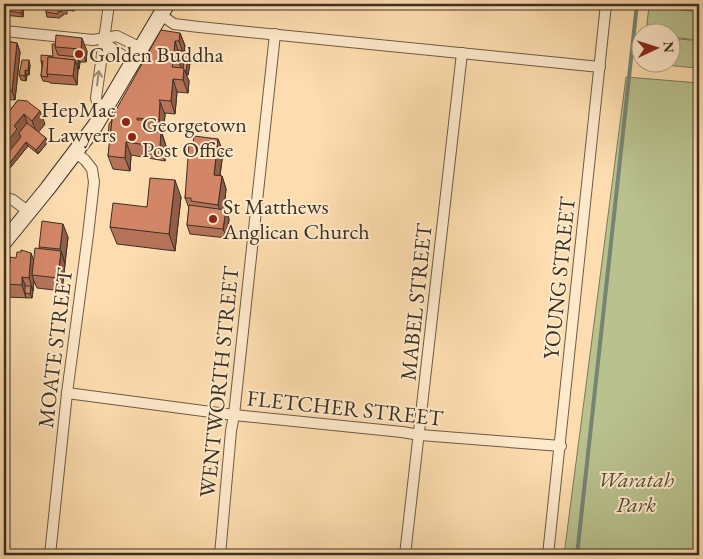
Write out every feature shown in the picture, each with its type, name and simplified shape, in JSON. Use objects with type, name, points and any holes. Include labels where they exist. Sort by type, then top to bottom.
[{"type":"street","points":[[101,116],[96,98],[109,4]]},
{"type":"street","name":"YOUNG STREET","points":[[548,555],[561,446],[606,4]]},
{"type":"street","points":[[4,242],[29,212],[101,116],[164,9],[174,24],[600,66]]},
{"type":"street","points":[[4,31],[103,39],[117,36],[141,48]]},
{"type":"street","name":"WENTWORTH STREET","points":[[220,555],[231,431],[275,34]]},
{"type":"street","points":[[103,39],[110,47],[132,62]]},
{"type":"street","name":"MABEL STREET","points":[[405,555],[462,52]]},
{"type":"street","name":"MOATE STREET","points":[[50,555],[67,393],[94,182],[92,169],[75,152]]},
{"type":"street","points":[[4,196],[29,212]]},
{"type":"street","name":"FLETCHER STREET","points":[[67,393],[234,415],[420,435],[561,446]]},
{"type":"green space","points":[[699,4],[699,11],[650,5]]},
{"type":"green space","points":[[649,6],[699,12],[698,40],[680,38],[680,22],[647,22]]},
{"type":"green space","points":[[680,39],[699,41],[696,68],[680,66]]},
{"type":"green space","name":"Waratah Park","points":[[626,77],[699,83],[699,555],[564,555]]},
{"type":"building","points":[[46,5],[66,6],[65,10],[62,9],[62,12],[58,11],[58,14],[46,12]]},
{"type":"building","points":[[8,8],[22,10],[21,13],[8,11]]},
{"type":"building","points":[[161,30],[180,33],[179,41],[175,41],[174,52],[181,53],[180,64],[173,63],[172,67],[184,68],[183,80],[173,79],[171,101],[159,100],[159,120],[137,118],[137,120],[144,120],[143,131],[161,132],[160,147],[126,142],[125,158],[108,156],[112,117]]},
{"type":"building","points":[[56,35],[82,38],[81,49],[55,47]]},
{"type":"building","points":[[4,41],[17,43],[12,91],[4,90]]},
{"type":"building","points":[[52,44],[55,44],[58,55],[78,57],[78,64],[75,60],[53,58]]},
{"type":"building","points":[[178,50],[189,52],[186,71],[183,68],[184,61],[181,53]]},
{"type":"building","points":[[41,55],[52,56],[48,57],[48,77],[41,76],[43,61],[41,61]]},
{"type":"building","points":[[48,57],[75,60],[73,76],[47,74]]},
{"type":"building","points":[[22,60],[29,60],[28,71],[25,70],[25,76],[19,75]]},
{"type":"building","points":[[18,100],[27,101],[40,111],[32,121],[24,114],[14,126],[17,129],[4,146],[4,118]]},
{"type":"building","points":[[112,120],[110,136],[108,136],[109,124]]},
{"type":"building","points":[[27,123],[46,138],[36,150],[26,142],[9,164],[4,158],[21,137],[19,133]]},
{"type":"building","points":[[194,136],[218,139],[214,175],[222,176],[218,205],[191,201],[191,198],[185,198],[189,143],[193,144]]},
{"type":"building","points":[[150,178],[175,180],[169,234],[110,227],[113,203],[147,207]]},
{"type":"building","points":[[189,205],[226,210],[223,229],[187,225]]},
{"type":"building","points":[[42,221],[63,224],[60,249],[39,247]]},
{"type":"building","points":[[35,248],[61,251],[58,278],[32,275]]},
{"type":"building","points":[[21,250],[31,253],[29,278],[22,277],[22,285],[4,284],[4,268],[7,268],[8,262],[10,263],[10,257],[16,258],[17,252],[21,252]]},
{"type":"building","points":[[25,286],[31,286],[30,294],[25,293]]},
{"type":"waterway","points":[[577,555],[637,4]]},
{"type":"place","name":"Golden Buddha","points":[[79,54]]},
{"type":"place","name":"HepMac Lawyers","points":[[126,122]]},
{"type":"place","name":"Georgetown Post Office","points":[[132,137]]},
{"type":"place","name":"St Matthews Anglican Church","points":[[213,219]]}]
